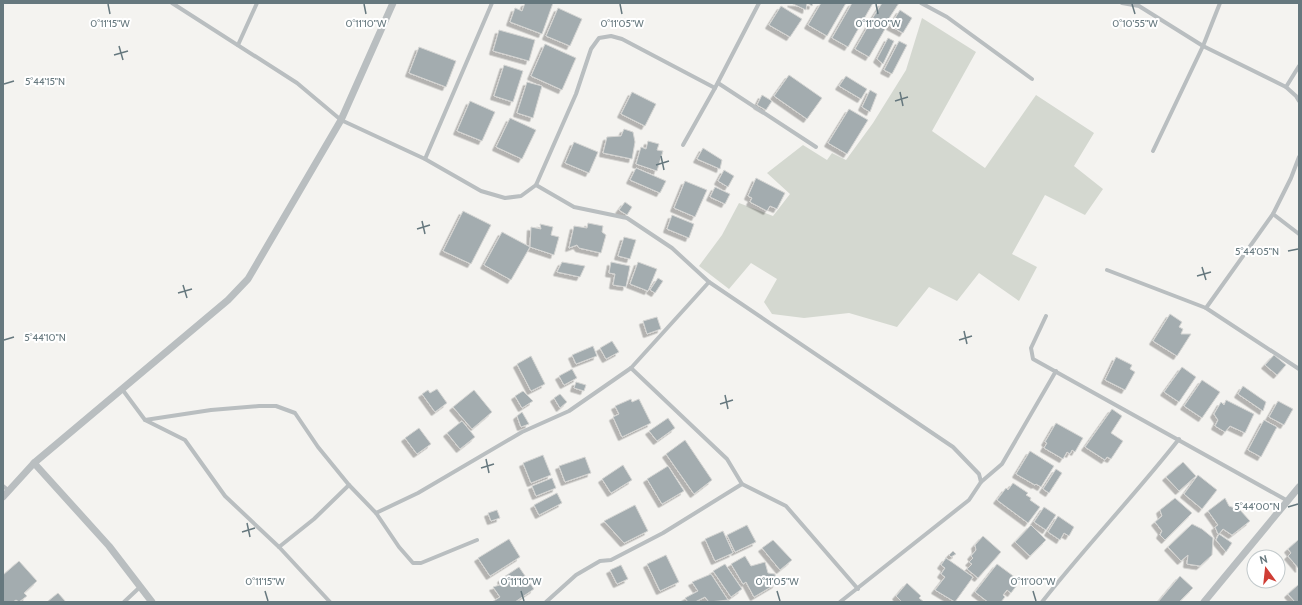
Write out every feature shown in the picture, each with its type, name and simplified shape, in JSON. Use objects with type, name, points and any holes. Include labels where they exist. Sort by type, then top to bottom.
[{"type":"street","points":[[172,3],[297,83],[341,120],[425,159],[481,191],[504,198],[521,196],[536,185],[576,94],[591,49],[599,38],[611,36],[622,39],[715,88]]},
{"type":"street","points":[[238,44],[257,3]]},
{"type":"street","points":[[3,497],[6,488],[34,463],[228,300],[248,279],[341,120],[394,3]]},
{"type":"street","points":[[425,159],[492,3]]},
{"type":"street","points":[[683,145],[718,83],[759,3]]},
{"type":"street","points":[[922,3],[947,17],[1032,79]]},
{"type":"street","points":[[1122,3],[1139,6],[1203,46],[1286,87],[1296,96],[1299,101]]},
{"type":"street","points":[[1153,152],[1203,46],[1220,3]]},
{"type":"street","points":[[1286,87],[1299,66]]},
{"type":"street","points":[[718,83],[816,147]]},
{"type":"street","points":[[1206,308],[1273,214],[1291,178],[1299,157]]},
{"type":"street","points":[[536,185],[574,207],[627,218],[672,248],[709,282],[953,447],[979,474],[980,482]]},
{"type":"street","points":[[1273,214],[1299,234]]},
{"type":"street","points":[[1107,270],[1206,308],[1299,369]]},
{"type":"street","points":[[376,513],[418,493],[522,432],[569,410],[631,368],[709,282]]},
{"type":"street","points":[[1046,316],[1031,348],[1033,359],[1288,501]]},
{"type":"street","points":[[631,368],[727,459],[742,484],[786,506],[858,589]]},
{"type":"street","points":[[840,602],[969,500],[980,482],[1002,464],[1056,372]]},
{"type":"street","points":[[122,389],[145,420],[185,440],[225,496],[279,547],[330,602]]},
{"type":"street","points":[[145,420],[211,410],[276,406],[295,414],[318,447],[348,485],[376,513],[399,547],[413,564],[421,563],[478,540]]},
{"type":"street","points":[[1042,602],[1099,533],[1148,479],[1179,439]]},
{"type":"street","points":[[34,463],[109,546],[152,602]]},
{"type":"street","points":[[546,602],[576,575],[600,561],[611,560],[663,533],[742,484]]},
{"type":"street","points":[[279,547],[314,519],[348,485]]},
{"type":"street","points":[[1204,602],[1299,487]]},
{"type":"street","points":[[124,602],[140,587]]},
{"type":"shaded area","points":[[922,18],[976,52],[932,131],[985,168],[1036,95],[1094,133],[1074,166],[1103,189],[1085,215],[1045,195],[1012,254],[1037,267],[1019,301],[979,273],[957,301],[929,287],[897,327],[849,313],[804,318],[772,314],[764,302],[777,279],[751,263],[729,289],[699,266],[722,235],[739,203],[773,216],[790,194],[767,173],[803,145],[827,160],[832,153],[846,160],[873,123],[906,70]]},
{"type":"building","points":[[525,3],[553,3],[542,34],[510,22],[515,8],[522,11]]},
{"type":"building","points":[[791,3],[807,3],[806,10]]},
{"type":"building","points":[[821,3],[846,3],[827,36],[808,25]]},
{"type":"building","points":[[852,3],[873,3],[848,47],[832,38]]},
{"type":"building","points":[[882,3],[899,3],[886,23],[872,19]]},
{"type":"building","points":[[781,6],[802,19],[790,37],[769,25]]},
{"type":"building","points":[[558,8],[582,19],[570,46],[546,36]]},
{"type":"building","points":[[900,10],[912,18],[903,33],[890,26]]},
{"type":"building","points":[[871,21],[885,29],[869,57],[855,49]]},
{"type":"building","points":[[499,30],[535,40],[529,61],[493,51]]},
{"type":"building","points":[[888,38],[894,41],[883,64],[877,59]]},
{"type":"building","points":[[899,41],[907,45],[892,74],[884,70]]},
{"type":"building","points":[[545,44],[576,58],[562,90],[531,76]]},
{"type":"building","points":[[419,47],[456,61],[446,87],[409,73]]},
{"type":"building","points":[[504,65],[523,71],[513,102],[494,96]]},
{"type":"building","points":[[789,75],[822,98],[807,119],[774,96]]},
{"type":"building","points":[[846,76],[867,89],[861,99],[839,86]]},
{"type":"building","points":[[527,82],[542,86],[533,118],[517,113]]},
{"type":"building","points":[[870,90],[877,94],[870,112],[862,107]]},
{"type":"building","points":[[632,92],[656,104],[645,126],[621,114]]},
{"type":"building","points":[[762,95],[772,101],[766,110],[757,105]]},
{"type":"building","points":[[470,101],[495,112],[482,141],[457,131]]},
{"type":"building","points":[[849,109],[868,120],[847,154],[828,143]]},
{"type":"building","points":[[510,118],[536,130],[522,159],[496,147]]},
{"type":"building","points":[[624,129],[633,132],[635,142],[632,159],[603,153],[607,137],[621,136]]},
{"type":"building","points":[[648,141],[659,144],[657,150],[663,151],[657,171],[636,164],[641,147],[646,149]]},
{"type":"building","points":[[574,142],[598,152],[589,173],[565,163]]},
{"type":"building","points":[[703,148],[722,160],[720,169],[697,159]]},
{"type":"building","points":[[636,168],[666,181],[660,193],[630,180]]},
{"type":"building","points":[[724,170],[734,176],[728,187],[718,181]]},
{"type":"building","points":[[756,178],[785,193],[777,209],[770,206],[767,211],[750,202],[752,198],[748,196]]},
{"type":"building","points":[[685,181],[707,190],[695,217],[674,208]]},
{"type":"building","points":[[715,187],[730,194],[725,204],[710,197]]},
{"type":"building","points":[[625,202],[632,207],[627,215],[619,210]]},
{"type":"building","points":[[463,211],[491,225],[471,264],[443,251]]},
{"type":"building","points":[[672,215],[694,224],[689,238],[667,229]]},
{"type":"building","points":[[588,223],[603,226],[602,232],[606,235],[601,253],[579,248],[577,245],[569,248],[574,226],[587,228]]},
{"type":"building","points":[[540,224],[553,227],[551,235],[559,237],[554,255],[530,247],[531,227],[541,229]]},
{"type":"building","points":[[502,232],[530,247],[511,280],[484,265]]},
{"type":"building","points":[[624,237],[636,240],[630,259],[618,256]]},
{"type":"building","points":[[562,262],[585,266],[580,277],[557,272]]},
{"type":"building","points":[[611,262],[630,266],[626,287],[613,285],[615,274],[609,273]]},
{"type":"building","points":[[638,262],[657,269],[648,291],[630,284]]},
{"type":"building","points":[[658,278],[663,281],[655,293],[650,290]]},
{"type":"building","points":[[1170,314],[1182,322],[1179,327],[1183,329],[1181,334],[1191,334],[1177,356],[1153,341]]},
{"type":"building","points":[[657,317],[661,329],[647,334],[643,321]]},
{"type":"building","points":[[612,341],[619,352],[606,359],[600,348]]},
{"type":"building","points":[[593,346],[597,356],[576,364],[572,355]]},
{"type":"building","points":[[1274,355],[1286,365],[1277,375],[1265,365]]},
{"type":"building","points":[[531,356],[545,384],[531,391],[517,364]]},
{"type":"building","points":[[1116,357],[1132,365],[1130,369],[1135,372],[1125,390],[1105,380]]},
{"type":"building","points":[[1182,367],[1196,377],[1179,402],[1164,392]]},
{"type":"building","points":[[572,369],[577,378],[564,385],[559,376]]},
{"type":"building","points":[[1202,380],[1220,392],[1202,418],[1184,406]]},
{"type":"building","points":[[576,382],[586,385],[584,391],[574,388]]},
{"type":"building","points":[[1243,386],[1266,402],[1263,411],[1238,394]]},
{"type":"building","points":[[437,389],[447,403],[435,412],[422,394],[428,390],[430,393]]},
{"type":"building","points":[[474,390],[492,412],[472,429],[453,407]]},
{"type":"building","points":[[523,391],[533,401],[522,408],[515,396]]},
{"type":"building","points":[[560,394],[567,402],[560,408],[554,398]]},
{"type":"building","points":[[631,399],[632,402],[639,399],[651,423],[622,437],[613,417],[619,414],[615,406]]},
{"type":"building","points":[[1226,400],[1254,414],[1245,433],[1230,426],[1225,432],[1215,426],[1218,420],[1214,414],[1221,402],[1224,405]]},
{"type":"building","points":[[1278,401],[1293,409],[1284,425],[1269,417]]},
{"type":"building","points":[[1112,409],[1122,416],[1111,433],[1123,441],[1111,459],[1107,457],[1105,460],[1085,447]]},
{"type":"building","points":[[522,412],[529,424],[521,427],[517,416]]},
{"type":"building","points":[[668,418],[675,428],[657,441],[649,431]]},
{"type":"building","points":[[1264,420],[1277,427],[1261,457],[1248,450]]},
{"type":"building","points":[[462,421],[475,437],[460,449],[447,433]]},
{"type":"building","points":[[1056,423],[1083,438],[1075,452],[1072,450],[1070,454],[1067,452],[1063,459],[1044,448],[1047,443],[1045,442]]},
{"type":"building","points":[[419,428],[431,444],[417,454],[405,438]]},
{"type":"building","points":[[685,440],[712,480],[694,494],[666,454]]},
{"type":"building","points":[[1030,451],[1054,466],[1041,487],[1016,474]]},
{"type":"building","points":[[543,455],[551,475],[531,483],[523,463]]},
{"type":"building","points":[[585,457],[591,473],[565,482],[559,466]]},
{"type":"building","points":[[1183,462],[1196,476],[1179,491],[1166,477]]},
{"type":"building","points":[[623,465],[632,480],[611,493],[602,479]]},
{"type":"building","points":[[668,466],[684,491],[662,504],[647,479]]},
{"type":"building","points":[[1056,469],[1062,473],[1049,493],[1043,489]]},
{"type":"building","points":[[1198,475],[1217,490],[1202,509],[1184,494]]},
{"type":"building","points":[[552,478],[556,488],[536,496],[532,486]]},
{"type":"building","points":[[1013,483],[1028,493],[1026,495],[1031,498],[1030,500],[1040,507],[1028,523],[997,500],[1006,488],[1008,490]]},
{"type":"building","points":[[557,493],[562,503],[539,515],[534,505]]},
{"type":"building","points":[[1175,498],[1192,513],[1165,540],[1160,535],[1162,531],[1155,522],[1162,516],[1160,510]]},
{"type":"building","points":[[1225,498],[1229,506],[1240,510],[1250,521],[1232,535],[1223,529],[1218,534],[1215,527],[1218,525],[1208,511]]},
{"type":"building","points":[[635,505],[648,531],[624,543],[604,521]]},
{"type":"building","points":[[1044,507],[1056,515],[1046,530],[1034,522]]},
{"type":"building","points":[[497,510],[500,518],[491,521],[488,513]]},
{"type":"building","points":[[1058,516],[1074,527],[1069,536],[1064,533],[1060,540],[1048,532]]},
{"type":"building","points":[[1192,524],[1202,529],[1213,538],[1212,555],[1200,566],[1187,564],[1188,555],[1181,561],[1168,547]]},
{"type":"building","points":[[747,525],[756,542],[735,552],[727,535]]},
{"type":"building","points":[[1031,525],[1046,540],[1030,556],[1015,542]]},
{"type":"building","points":[[723,531],[733,553],[715,561],[705,539]]},
{"type":"building","points":[[1219,534],[1232,543],[1226,552],[1216,540]]},
{"type":"building","points":[[983,536],[1001,552],[978,578],[967,569],[972,564],[969,562],[973,558],[971,556],[976,550],[975,545]]},
{"type":"building","points":[[509,539],[520,557],[490,576],[478,558]]},
{"type":"building","points":[[773,540],[792,560],[780,570],[762,548]]},
{"type":"building","points":[[1298,540],[1299,569],[1288,556],[1291,553],[1288,549]]},
{"type":"building","points":[[953,551],[956,554],[951,557],[949,555]]},
{"type":"building","points":[[666,555],[679,582],[660,591],[647,564]]},
{"type":"building","points":[[745,556],[751,566],[765,562],[768,573],[775,574],[776,584],[754,597],[746,582],[743,584],[731,564]]},
{"type":"building","points":[[946,558],[973,577],[955,602],[935,590],[945,577],[941,574],[945,568],[941,565]]},
{"type":"building","points":[[19,561],[37,581],[24,593],[27,596],[19,602],[16,600],[13,602],[3,602],[3,575]]},
{"type":"building","points":[[725,564],[742,589],[731,597],[713,571]]},
{"type":"building","points":[[997,564],[1020,581],[1011,593],[1007,590],[1003,595],[1005,597],[1001,602],[988,602],[975,592]]},
{"type":"building","points":[[621,565],[628,579],[617,584],[610,570]]},
{"type":"building","points":[[519,567],[534,589],[515,602],[492,602],[500,597],[493,587],[503,584],[501,579]]},
{"type":"building","points":[[711,574],[728,600],[709,602],[705,597],[695,602],[688,602],[685,598],[698,591],[692,582]]},
{"type":"building","points":[[1180,576],[1193,588],[1179,602],[1158,602]]},
{"type":"building","points":[[907,583],[921,596],[919,598],[924,602],[902,602],[896,596]]},
{"type":"building","points":[[1299,584],[1299,602],[1295,602],[1288,594]]},
{"type":"building","points":[[58,593],[66,602],[47,602]]}]
